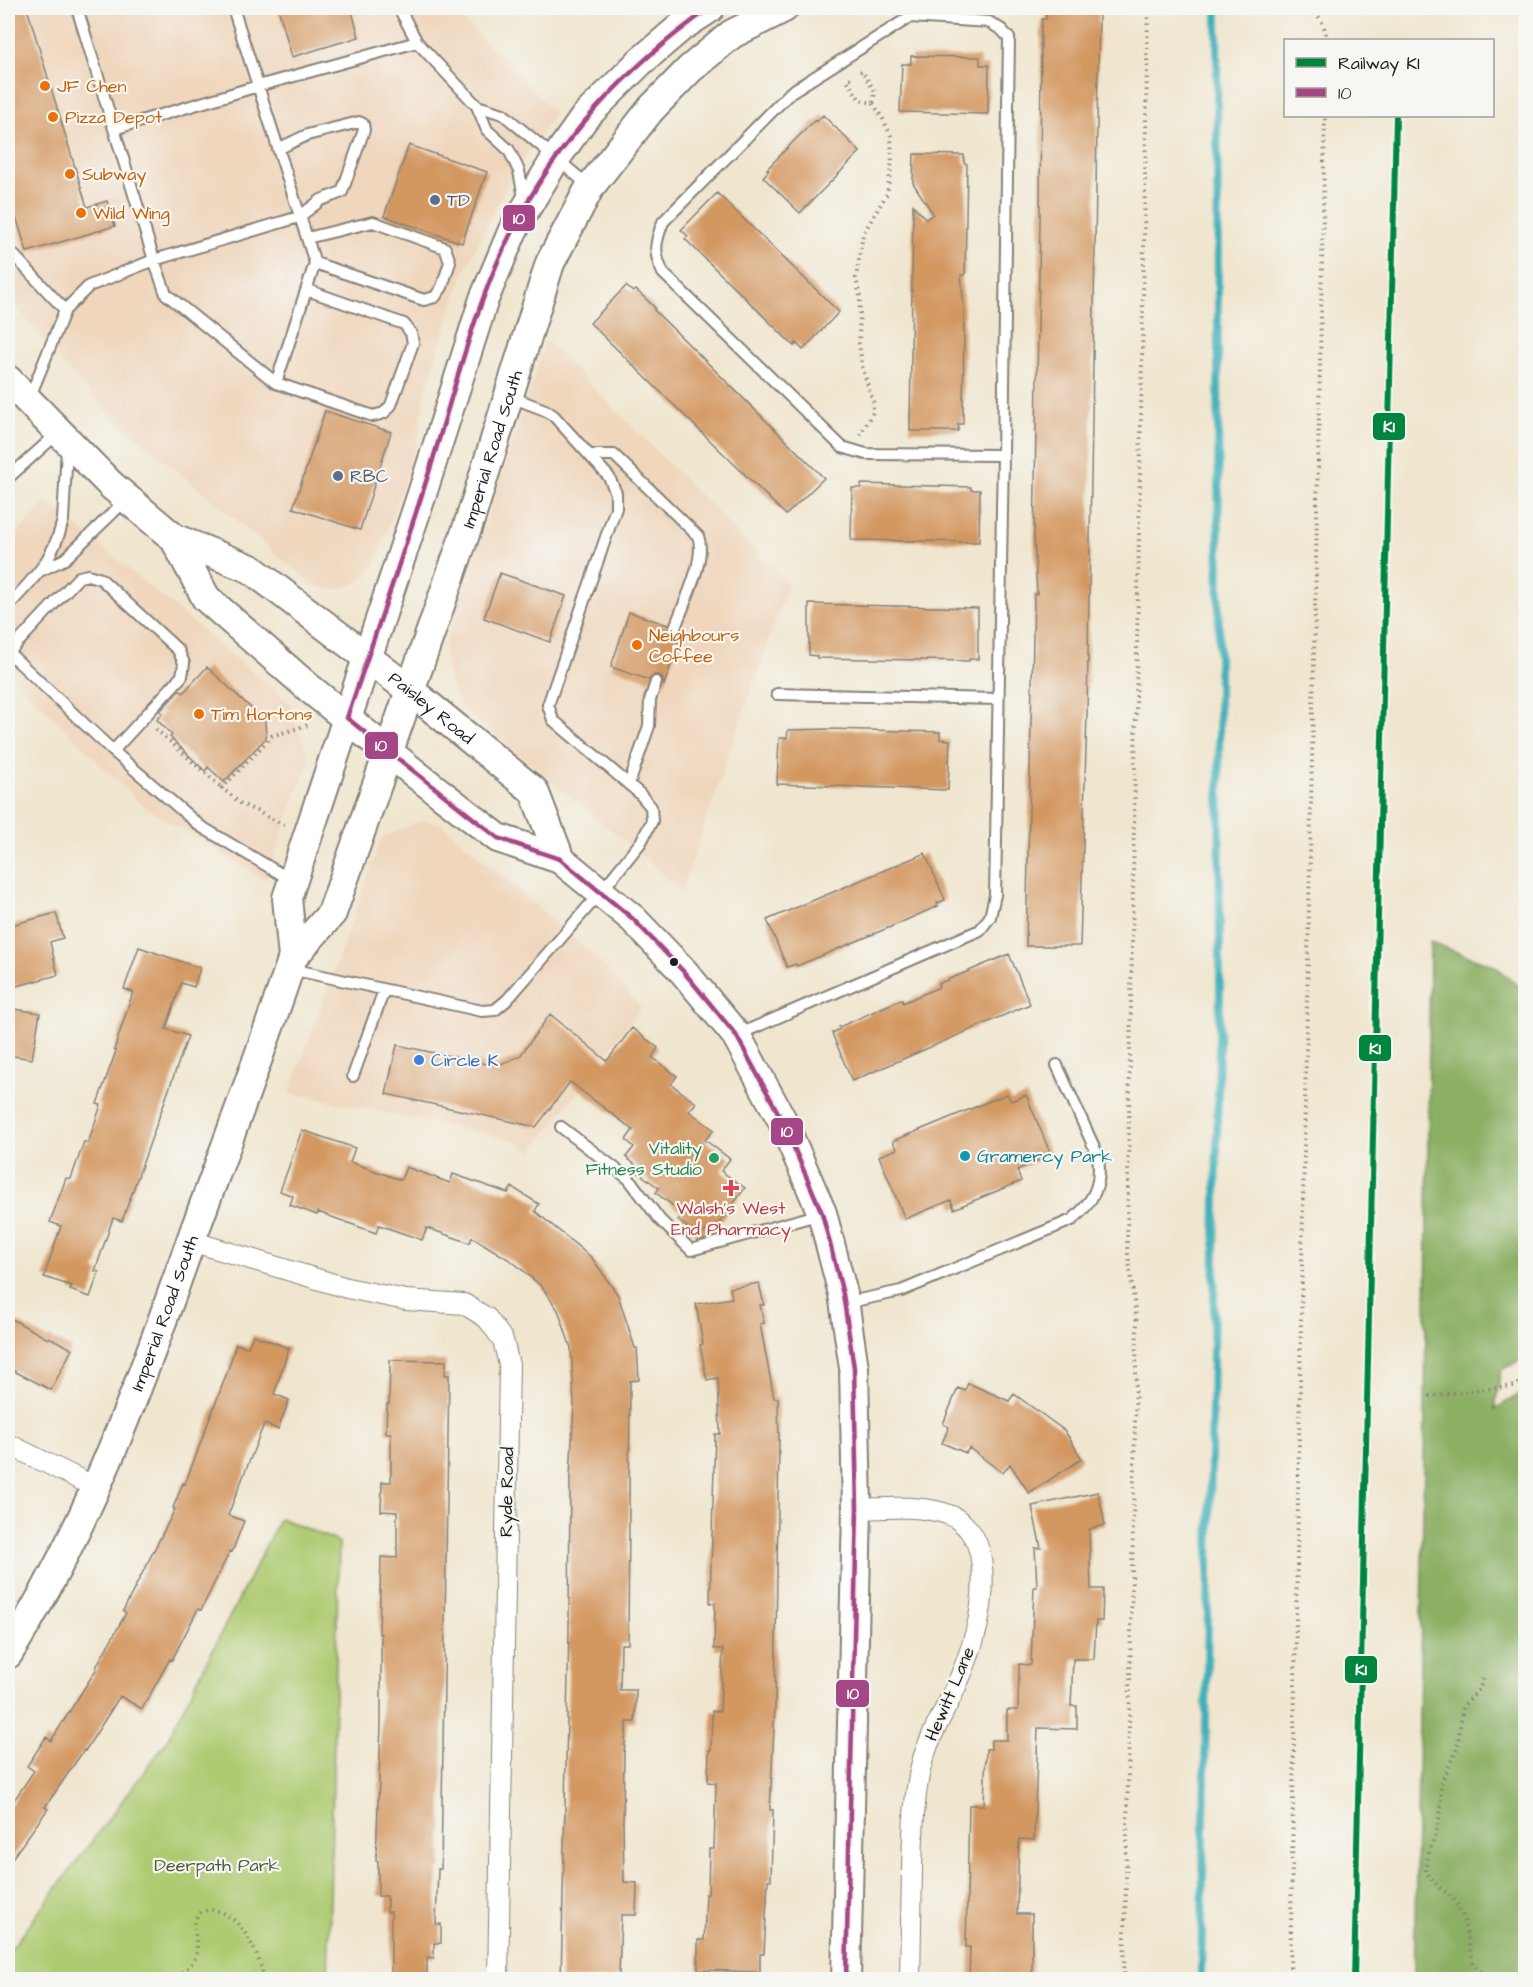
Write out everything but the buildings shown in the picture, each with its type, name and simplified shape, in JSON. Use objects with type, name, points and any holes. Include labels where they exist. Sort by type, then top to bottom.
[{"type":"street","name":"Imperial Road South","points":[[291,963],[286,898],[421,497],[484,299],[513,230],[556,158],[585,117],[640,62],[681,27],[710,8]]},
{"type":"street","name":"Imperial Road South","points":[[8,1654],[34,1613],[97,1488],[140,1385],[291,963],[332,913],[471,517],[550,263],[590,187],[651,109],[690,69],[732,34],[784,8]]},
{"type":"street","name":"Paisley Road","points":[[8,380],[128,499],[174,538],[251,568],[411,691],[534,791],[560,859]]},
{"type":"street","name":"Paisley Road","points":[[174,538],[206,598],[347,718],[498,838],[560,859],[633,919],[683,970],[736,1035],[782,1120],[822,1214],[844,1303],[854,1368],[857,1509],[846,1980]]},
{"type":"street","name":"Ryde Road","points":[[191,1241],[347,1288],[406,1300],[464,1304],[487,1318],[503,1340],[509,1365],[498,1980]]},
{"type":"street","points":[[8,1444],[97,1488]]},
{"type":"street","name":"Hewitt Lane","points":[[857,1509],[920,1508],[946,1513],[965,1524],[979,1545],[984,1576],[981,1611],[971,1650],[932,1735],[922,1765],[915,1799],[910,1980]]},
{"type":"lane","points":[[77,8],[166,294],[276,383],[373,416],[384,413],[391,405],[413,343],[411,333],[404,324],[307,290]]},
{"type":"lane","points":[[233,8],[315,263],[276,383]]},
{"type":"lane","points":[[399,8],[417,42],[477,106],[487,130],[509,150],[519,171],[524,192],[524,210]]},
{"type":"lane","points":[[736,1035],[980,930],[990,917],[995,895],[1003,455],[1009,38],[1002,30],[989,22],[908,12],[790,92],[663,222],[657,238],[655,256],[663,273],[842,447],[866,454],[1003,455]]},
{"type":"lane","points":[[114,129],[417,42]]},
{"type":"lane","points":[[477,106],[503,114],[590,187]]},
{"type":"lane","points":[[28,401],[65,310],[89,286],[154,260],[299,217],[321,200],[342,192],[364,130],[363,124],[359,122],[307,135],[278,149]]},
{"type":"lane","points":[[308,238],[373,222],[444,248],[450,262],[442,287],[435,297],[424,300],[315,263]]},
{"type":"lane","points":[[8,249],[65,310]]},
{"type":"lane","points":[[291,963],[384,990],[482,1011],[495,1010],[507,1000],[600,893],[641,842],[652,821],[651,807],[630,784],[553,720],[548,705],[616,508],[616,493],[609,477],[554,416],[545,410],[508,396]]},
{"type":"lane","points":[[8,478],[63,437]]},
{"type":"lane","points":[[8,606],[42,570],[60,531],[63,520],[63,437]]},
{"type":"lane","points":[[590,455],[614,455],[698,536],[701,544],[700,558],[675,627]]},
{"type":"lane","points":[[42,570],[65,559],[128,499]]},
{"type":"lane","points":[[113,751],[182,676],[184,663],[178,650],[101,579],[88,575],[79,578],[8,652],[113,751],[200,826],[292,881]]},
{"type":"lane","points":[[630,784],[649,726],[650,700],[656,682]]},
{"type":"lane","points":[[777,694],[998,699]]},
{"type":"lane","points":[[353,1076],[384,990]]},
{"type":"lane","points":[[844,1303],[901,1291],[1063,1224],[1084,1210],[1096,1191],[1100,1171],[1098,1156],[1057,1065]]},
{"type":"lane","points":[[561,1127],[629,1179],[660,1220],[691,1250],[822,1214]]},
{"type":"path","points":[[1124,1980],[1137,1324],[1127,1246],[1148,8]]},
{"type":"path","points":[[1310,8],[1315,11],[1327,31],[1326,39]]},
{"type":"path","points":[[852,451],[873,412],[873,402],[858,343],[860,297],[856,278],[863,234],[887,194],[892,162],[891,136],[873,103],[875,92],[862,71],[847,80],[860,100],[873,103]]},
{"type":"path","points":[[1290,1980],[1325,117]]},
{"type":"path","points":[[148,722],[240,803],[290,828]]},
{"type":"path","points":[[222,788],[272,736],[308,725]]},
{"type":"path","points":[[1430,1396],[1514,1386],[1526,1379]]},
{"type":"path","points":[[1483,1679],[1480,1688],[1463,1706],[1458,1749],[1441,1783],[1441,1810],[1425,1872],[1458,1905],[1462,1912],[1474,1965],[1491,1980]]},
{"type":"path","points":[[173,1980],[190,1966],[196,1955],[194,1924],[199,1915],[206,1910],[222,1912],[241,1927],[262,1970],[264,1980]]},
{"type":"shaded area","points":[[8,8],[452,8],[555,113],[508,183],[464,272],[426,390],[416,448],[375,565],[355,584],[336,590],[315,587],[112,416],[64,366],[8,296]]},
{"type":"shaded area","points":[[546,340],[788,584],[681,893],[648,860],[461,707],[448,678],[444,648]]},
{"type":"shaded area","points":[[47,501],[288,702],[310,759],[265,880],[142,805],[8,673],[8,543]]},
{"type":"shaded area","points":[[421,820],[442,824],[599,960],[641,1008],[532,1152],[515,1140],[290,1093],[381,839]]},
{"type":"green space","points":[[1430,942],[1495,966],[1525,991],[1525,1358],[1501,1370],[1495,1409],[1525,1391],[1525,1979],[1414,1979],[1425,1412]]},
{"type":"green space","name":"Deerpath Park","points":[[280,1518],[339,1542],[328,1979],[8,1979],[8,1953],[165,1744]]},
{"type":"waterway","points":[[1201,1980],[1220,990],[1217,8]]},
{"type":"rail line","name":"KI","points":[[1354,1980],[1396,117]]},
{"type":"transit line","name":"10","points":[[710,8],[651,54],[598,106],[552,164],[513,229],[477,317],[420,500],[347,718],[498,838],[560,859],[633,919],[683,971],[736,1035],[782,1120],[822,1213],[843,1294],[854,1368],[857,1509],[846,1980]]},
{"type":"place","name":"JF Chen","points":[[45,86]]},
{"type":"place","name":"Pizza Depot","points":[[53,117]]},
{"type":"place","name":"Subway","points":[[70,174]]},
{"type":"place","name":"TD","points":[[435,200]]},
{"type":"place","name":"Wild Wing","points":[[81,213]]},
{"type":"place","name":"RBC","points":[[338,476]]},
{"type":"place","name":"Neighbours Coffee","points":[[637,645]]},
{"type":"place","name":"Tim Hortons","points":[[199,714]]},
{"type":"place","name":"Circle K","points":[[419,1060]]},
{"type":"place","name":"Gramercy Park","points":[[965,1156]]},
{"type":"place","name":"Vitality Fitness Studio","points":[[714,1158]]},
{"type":"place","name":"Walsh’s West End Pharmacy","points":[[731,1188]]}]
